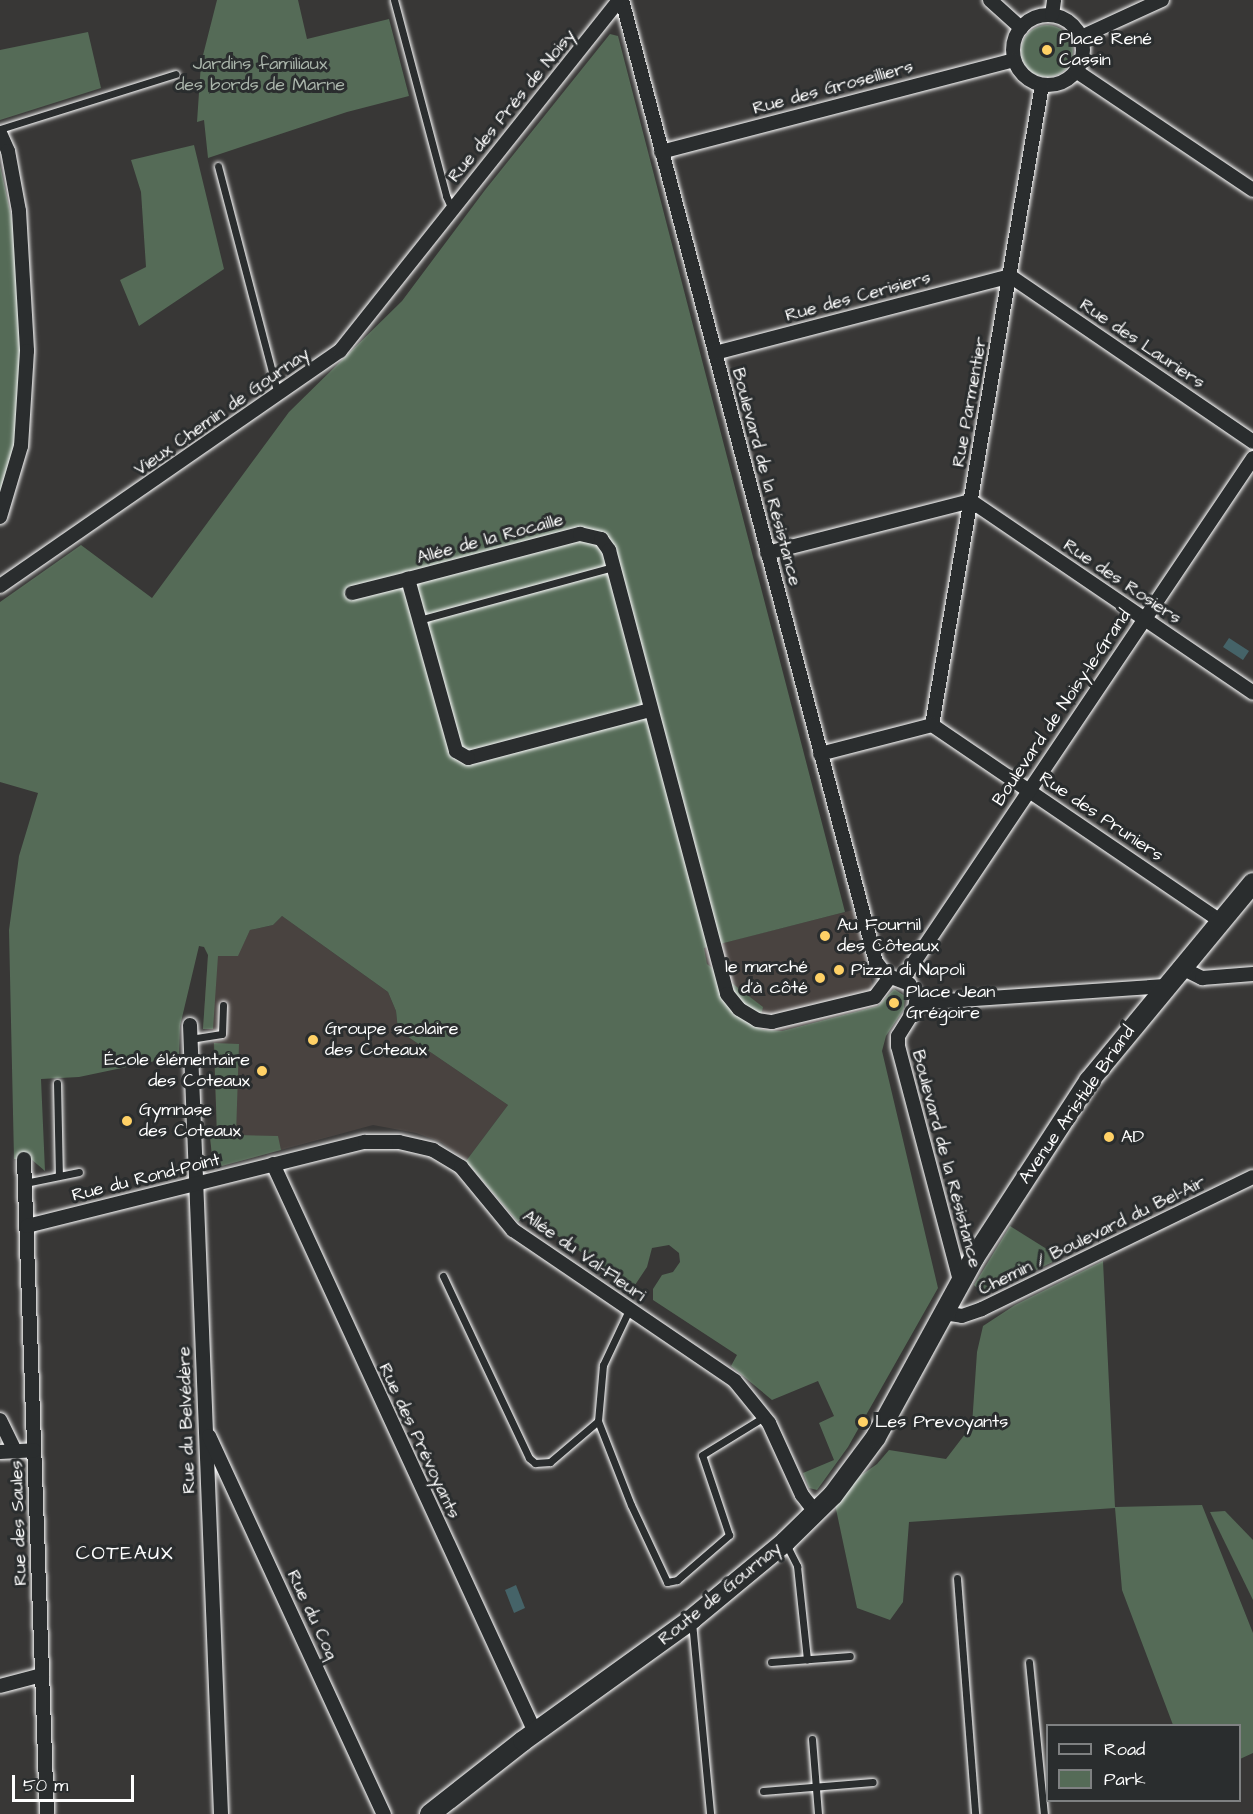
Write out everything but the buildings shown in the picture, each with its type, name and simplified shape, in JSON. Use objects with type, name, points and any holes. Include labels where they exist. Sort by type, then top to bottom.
[{"type":"street","name":"Rue des Prés de Noisy","points":[[434,234],[620,0]]},
{"type":"street","name":"Boulevard de la Résistance","points":[[620,0],[876,962],[896,979]]},
{"type":"street","points":[[990,0],[1021,28]]},
{"type":"street","points":[[1052,15],[1054,0]]},
{"type":"street","points":[[1081,37],[1162,0]]},
{"type":"street","points":[[1052,15],[1069,22],[1081,37],[1083,57],[1076,71],[1061,83],[1042,85],[1024,76],[1014,60],[1013,43],[1021,28],[1035,18],[1052,15]]},
{"type":"street","name":"Rue des Groseilliers","points":[[661,152],[1014,60]]},
{"type":"street","points":[[1076,71],[1253,190]]},
{"type":"street","name":"Rue Parmentier","points":[[932,726],[1042,85]]},
{"type":"street","points":[[0,131],[8,152],[19,210],[27,351],[21,446],[0,517]]},
{"type":"street","name":"Vieux Chemin de Gournay","points":[[0,586],[340,351],[434,234]]},
{"type":"street","name":"Rue des Cerisiers","points":[[715,353],[1010,276]]},
{"type":"street","name":"Rue des Lauriers","points":[[1010,276],[1253,442]]},
{"type":"street","name":"Boulevard de Noisy-le-Grand","points":[[896,979],[1253,458]]},
{"type":"street","points":[[767,553],[971,501]]},
{"type":"street","name":"Rue des Rosiers","points":[[971,501],[1253,693]]},
{"type":"street","name":"Allée de la Rocaille","points":[[650,710],[468,758],[456,751],[408,579],[580,534],[601,539],[609,550],[717,969],[727,994],[739,1009],[757,1020],[772,1022],[878,996],[896,979]]},
{"type":"street","points":[[352,593],[408,579]]},
{"type":"street","points":[[820,754],[932,726]]},
{"type":"street","name":"Rue des Pruniers","points":[[932,726],[1219,920]]},
{"type":"street","name":"Avenue Aristide Briand","points":[[944,1313],[960,1281],[1089,1081],[1164,986],[1253,883]]},
{"type":"street","points":[[1180,967],[1202,978],[1253,974]]},
{"type":"street","points":[[896,979],[914,990],[916,1003],[1164,986]]},
{"type":"street","name":"Boulevard de la Résistance","points":[[916,1003],[898,1036],[898,1046],[960,1281]]},
{"type":"street","name":"Rue du Belvédère","points":[[190,1032],[221,1814]]},
{"type":"street","name":"Allée du Val-Fleuri","points":[[273,1164],[365,1142],[399,1142],[433,1150],[461,1167],[513,1230],[629,1310],[722,1370],[764,1417],[802,1495],[816,1513]]},
{"type":"street","name":"Rue des Saules","points":[[24,1159],[47,1814]]},
{"type":"street","name":"Rue du Rond-Point","points":[[27,1226],[273,1164]]},
{"type":"street","name":"Rue des Prévoyants","points":[[273,1164],[535,1732]]},
{"type":"street","name":"Chemin / Boulevard du Bel-Air","points":[[944,1313],[962,1316],[982,1309],[1253,1178]]},
{"type":"street","name":"Route de Gournay","points":[[430,1814],[535,1732],[692,1619],[785,1542],[816,1513],[876,1437],[944,1313]]},
{"type":"street","points":[[0,1420],[14,1449]]},
{"type":"street","name":"Rue du Coq","points":[[206,1432],[384,1814]]},
{"type":"street","points":[[0,1452],[14,1449],[34,1450]]},
{"type":"street","points":[[0,1686],[42,1675]]},
{"type":"lane","points":[[394,0],[446,196],[452,209]]},
{"type":"lane","points":[[0,131],[176,74]]},
{"type":"lane","points":[[218,166],[278,394]]},
{"type":"lane","points":[[419,620],[613,567]]},
{"type":"lane","points":[[190,1032],[222,1034],[223,1005]]},
{"type":"lane","points":[[57,1083],[59,1175]]},
{"type":"lane","points":[[25,1183],[79,1172]]},
{"type":"lane","points":[[443,1276],[529,1458],[535,1463],[550,1462],[598,1421]]},
{"type":"lane","points":[[629,1310],[603,1365],[598,1421],[664,1579],[672,1582],[729,1535],[702,1455],[764,1417]]},
{"type":"lane","points":[[785,1542],[797,1566],[807,1659]]},
{"type":"lane","points":[[957,1578],[975,1814]]},
{"type":"lane","points":[[692,1619],[710,1814]]},
{"type":"lane","points":[[771,1662],[850,1656]]},
{"type":"lane","points":[[1029,1662],[1044,1814]]},
{"type":"lane","points":[[812,1739],[818,1814]]},
{"type":"lane","points":[[763,1791],[873,1782]]},
{"type":"shaded area","points":[[853,910],[878,1006],[782,1031],[764,1030],[748,1026],[715,996],[703,948]]},
{"type":"shaded area","name":"Groupe scolaire des Coteaux","points":[[282,916],[388,992],[396,1011],[398,1030],[508,1105],[466,1161],[441,1142],[416,1133],[373,1125],[218,1167],[213,1165],[210,1137],[217,1136],[213,1030],[203,1029],[208,955],[237,956],[250,930],[273,925]]},
{"type":"green space","name":"Jardins familiaux des bords de Marne","points":[[217,0],[298,0],[307,39],[389,19],[409,96],[347,112],[208,158],[204,120],[197,122],[201,63]]},
{"type":"green space","points":[[1047,25],[1057,27],[1065,33],[1071,41],[1073,51],[1071,61],[1065,69],[1057,75],[1047,77],[1037,75],[1029,69],[1023,61],[1021,51],[1023,41],[1029,33],[1037,27]]},
{"type":"green space","points":[[88,32],[101,88],[0,120],[0,50]]},
{"type":"green space","points":[[610,34],[618,36],[845,912],[704,948],[707,964],[763,1007],[758,1028],[764,1030],[782,1031],[878,1006],[894,989],[905,996],[904,1009],[886,1036],[882,1051],[938,1288],[848,1447],[817,1490],[809,1488],[803,1473],[834,1460],[819,1423],[834,1416],[818,1381],[772,1400],[731,1366],[737,1355],[653,1300],[653,1289],[662,1275],[673,1272],[680,1262],[679,1253],[669,1245],[652,1248],[647,1267],[633,1288],[526,1214],[518,1222],[466,1161],[508,1105],[398,1030],[396,1011],[388,992],[282,916],[273,925],[250,930],[238,956],[218,956],[213,1029],[203,1029],[208,955],[204,947],[199,946],[180,1026],[179,1056],[79,1077],[41,1079],[45,1171],[31,1159],[14,1159],[9,930],[19,856],[38,793],[0,782],[0,602],[81,545],[152,598],[289,412],[402,301],[485,190]]},
{"type":"green space","points":[[194,145],[224,269],[139,326],[120,280],[146,267],[141,192],[131,160]]},
{"type":"green space","points":[[0,165],[23,271],[21,446],[0,515]]},
{"type":"green space","points":[[214,1043],[239,1044],[236,1135],[278,1136],[281,1150],[218,1167],[213,1165],[210,1137],[217,1136]]},
{"type":"green space","points":[[1010,1226],[1061,1258],[984,1295],[974,1285]]},
{"type":"green space","points":[[1103,1261],[1115,1507],[1202,1505],[1253,1633],[1253,1753],[1241,1759],[1241,1724],[1173,1724],[1122,1590],[1115,1508],[909,1522],[903,1602],[890,1620],[857,1608],[833,1495],[877,1464],[889,1450],[946,1459],[972,1425],[977,1352],[983,1326],[1015,1305]]},
{"type":"green space","points":[[1225,1511],[1253,1540],[1253,1600],[1210,1512]]},
{"type":"water","points":[[1229,638],[1249,651],[1243,660],[1223,647]]},
{"type":"water","points":[[516,1585],[525,1608],[514,1613],[505,1590]]},
{"type":"place","name":"Place René Cassin","points":[[1047,50]]},
{"type":"place","name":"Au Fournil des Côteaux","points":[[825,936]]},
{"type":"place","name":"Pizza di Napoli","points":[[839,970]]},
{"type":"place","name":"le marché d'à côté","points":[[820,978]]},
{"type":"place","name":"Place Jean Grégoire","points":[[894,1003]]},
{"type":"place","name":"Groupe scolaire des Coteaux","points":[[313,1040]]},
{"type":"place","name":"École élémentaire des Coteaux","points":[[262,1071]]},
{"type":"place","name":"Gymnase des Coteaux","points":[[127,1121]]},
{"type":"place","name":"AD","points":[[1109,1137]]},
{"type":"place","name":"Les Prevoyants","points":[[863,1422]]},
{"type":"district","name":"COTEAUX","points":[[125,1553]]}]
